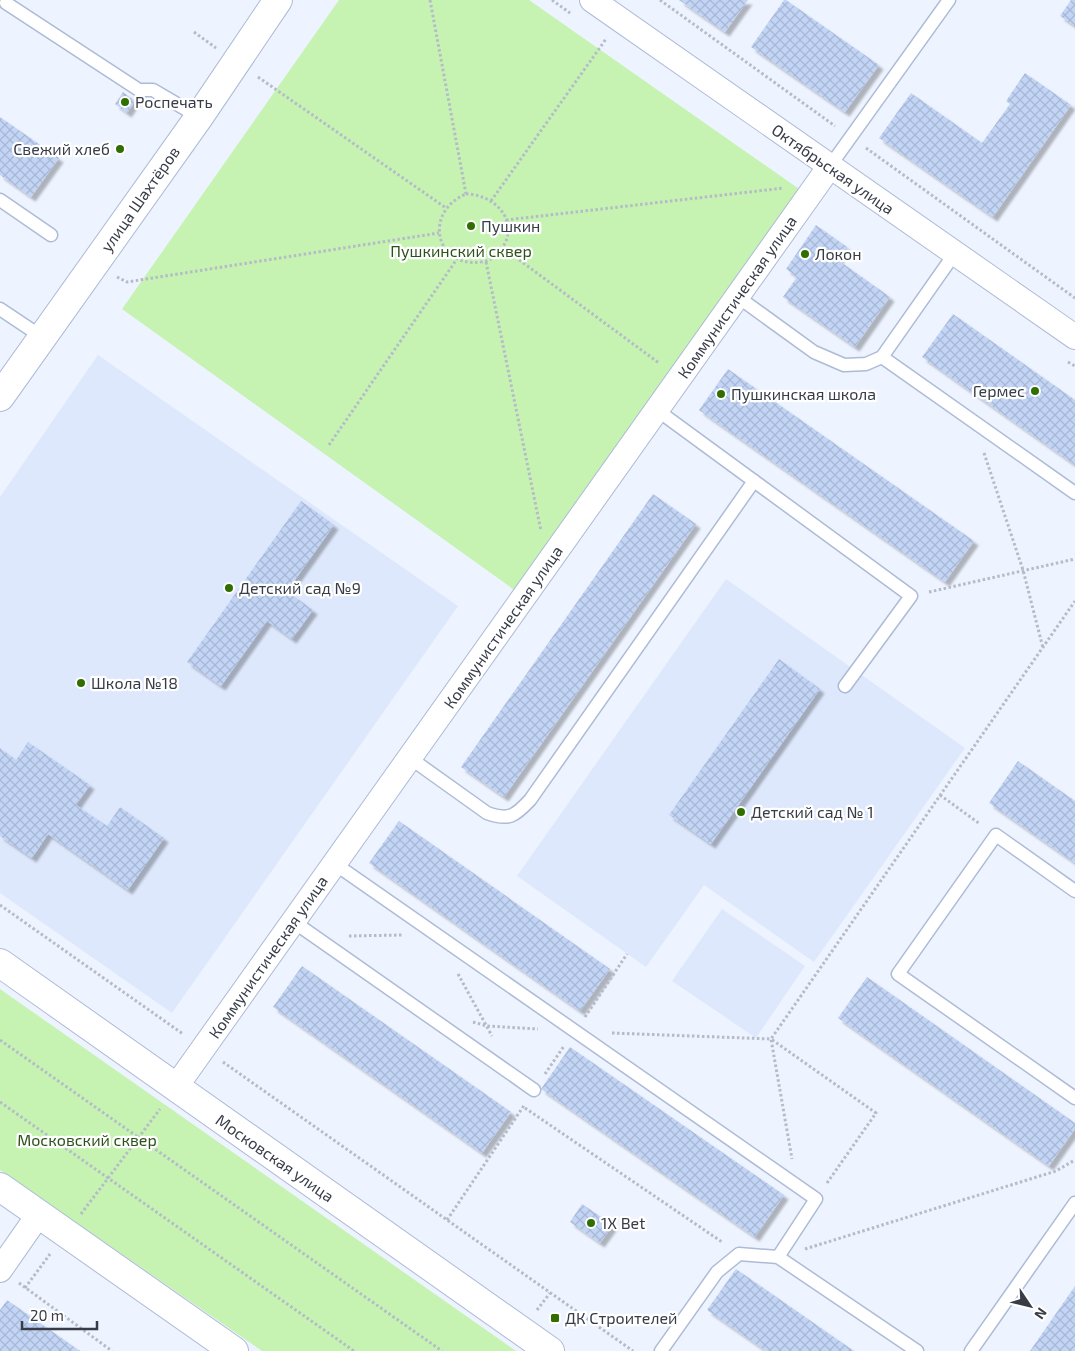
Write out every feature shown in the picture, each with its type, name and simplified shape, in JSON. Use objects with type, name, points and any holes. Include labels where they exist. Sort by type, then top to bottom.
[{"type":"main road","name":"улица Шахтёров","points":[[0,397],[199,117],[278,0]]},
{"type":"main road","name":"Московская улица","points":[[0,963],[550,1351]]},
{"type":"main road","points":[[0,1187],[234,1351]]},
{"type":"street","name":"Октябрьская улица","points":[[592,0],[824,176],[955,253],[1075,337]]},
{"type":"street","name":"Коммунистическая улица","points":[[175,1088],[824,176]]},
{"type":"street","points":[[0,1270],[39,1214]]},
{"type":"lane","points":[[824,176],[949,0]]},
{"type":"lane","points":[[6,3],[139,90],[153,90],[199,117]]},
{"type":"lane","points":[[0,200],[50,235]]},
{"type":"lane","points":[[738,297],[814,352],[844,365],[866,364],[882,357],[955,253]]},
{"type":"lane","points":[[0,309],[42,337]]},
{"type":"lane","points":[[882,357],[1075,492]]},
{"type":"lane","points":[[657,410],[911,596],[844,686]]},
{"type":"lane","points":[[410,758],[487,814],[499,818],[511,817],[520,811],[530,800],[754,481]]},
{"type":"lane","points":[[1075,891],[996,835],[898,974],[1075,1098]]},
{"type":"lane","points":[[335,864],[816,1199],[778,1257]]},
{"type":"lane","points":[[294,922],[534,1090]]},
{"type":"lane","points":[[971,1351],[1075,1203]]},
{"type":"lane","points":[[660,1351],[717,1272],[739,1254],[778,1257],[918,1351]]},
{"type":"path","points":[[430,0],[466,194]]},
{"type":"path","points":[[194,32],[446,208]]},
{"type":"path","points":[[491,201],[606,38]]},
{"type":"path","points":[[506,220],[824,176]]},
{"type":"path","points":[[466,194],[476,194],[491,201],[504,213],[508,228],[507,238],[503,248],[494,258],[486,262],[462,262],[457,259],[443,245],[439,233],[440,221],[446,208],[458,197],[466,194]]},
{"type":"path","points":[[93,265],[127,282],[439,233]]},
{"type":"path","points":[[503,248],[680,378]]},
{"type":"path","points":[[329,445],[457,259]]},
{"type":"path","points":[[486,262],[542,536],[545,567]]},
{"type":"path","points":[[974,421],[1023,570],[1043,648]]},
{"type":"path","points":[[911,596],[1075,558]]},
{"type":"path","points":[[797,1187],[771,1039],[1075,601]]},
{"type":"path","points":[[940,795],[996,835]]},
{"type":"path","points":[[0,905],[633,1351]]},
{"type":"path","points":[[316,937],[436,934],[515,1077]]},
{"type":"path","points":[[469,1021],[486,1026],[771,1039],[876,1113],[816,1199]]},
{"type":"path","points":[[0,1040],[440,1350]]},
{"type":"path","points":[[25,1288],[175,1088]]},
{"type":"path","points":[[0,1102],[354,1351]]},
{"type":"path","points":[[523,1107],[739,1254]]},
{"type":"path","points":[[778,1257],[1056,1171],[1075,1160]]},
{"type":"path","points":[[0,1270],[112,1351]]},
{"type":"shaded area","points":[[98,355],[458,606],[172,1013],[0,893],[0,497]]},
{"type":"shaded area","name":"Детский сад № 1","points":[[726,579],[965,748],[814,962],[704,885],[646,967],[517,876]]},
{"type":"shaded area","points":[[722,909],[805,966],[756,1038],[672,981]]},
{"type":"green space","name":"Пушкинский сквер","points":[[339,0],[529,0],[802,191],[520,594],[122,309]]},
{"type":"green space","name":"Московский сквер","points":[[0,989],[516,1351],[262,1351],[0,1170]]},
{"type":"building","points":[[679,0],[748,0],[725,32]]},
{"type":"building","points":[[784,0],[879,65],[845,112],[751,47]]},
{"type":"building","points":[[1071,0],[1075,0],[1075,26],[1060,16]]},
{"type":"building","points":[[1025,73],[1071,105],[993,217],[879,138],[911,93],[982,143],[1010,104],[1006,101]]},
{"type":"building","name":"Роспечать","points":[[123,92],[135,101],[127,113],[115,104]]},
{"type":"building","points":[[0,117],[59,158],[31,197],[0,175]]},
{"type":"building","points":[[816,225],[847,247],[838,260],[890,297],[855,347],[783,297],[797,277],[786,269]]},
{"type":"building","points":[[953,314],[1075,400],[1075,465],[922,357]]},
{"type":"building","points":[[728,369],[974,541],[945,582],[699,410]]},
{"type":"building","points":[[653,494],[696,524],[504,797],[461,767]]},
{"type":"building","points":[[301,501],[334,525],[287,591],[313,610],[292,639],[267,621],[221,686],[187,662]]},
{"type":"building","points":[[779,659],[820,689],[711,844],[669,815]]},
{"type":"building","points":[[28,742],[90,785],[76,805],[107,826],[120,807],[164,838],[128,890],[48,834],[32,858],[0,836],[0,748],[16,760]]},
{"type":"building","points":[[1018,761],[1075,801],[1075,863],[989,803]]},
{"type":"building","points":[[399,821],[610,969],[580,1011],[369,863]]},
{"type":"building","points":[[302,966],[511,1112],[482,1153],[273,1007]]},
{"type":"building","points":[[867,977],[1075,1123],[1075,1129],[1049,1166],[838,1018]]},
{"type":"building","points":[[570,1047],[784,1195],[755,1237],[541,1089]]},
{"type":"building","name":"1X Bet","points":[[582,1204],[613,1225],[600,1243],[570,1222]]},
{"type":"building","points":[[736,1269],[854,1351],[766,1351],[707,1310]]},
{"type":"building","points":[[1075,1286],[1075,1351],[1030,1351]]},
{"type":"building","points":[[7,1300],[80,1351],[0,1351],[0,1310]]},
{"type":"place","name":"Роспечать","points":[[125,102]]},
{"type":"place","name":"Свежий хлеб","points":[[120,149]]},
{"type":"place","name":"Пушкин","points":[[471,226]]},
{"type":"place","name":"Локон","points":[[805,254]]},
{"type":"place","name":"Гермес","points":[[1035,391]]},
{"type":"place","name":"Пушкинская школа","points":[[721,394]]},
{"type":"place","name":"Детский сад №9","points":[[229,588]]},
{"type":"place","name":"Школа №18","points":[[81,683]]},
{"type":"place","name":"Детский сад № 1","points":[[741,812]]},
{"type":"place","name":"1X Bet","points":[[591,1223]]},
{"type":"place","name":"ДК Строителей","points":[[555,1318]]}]
